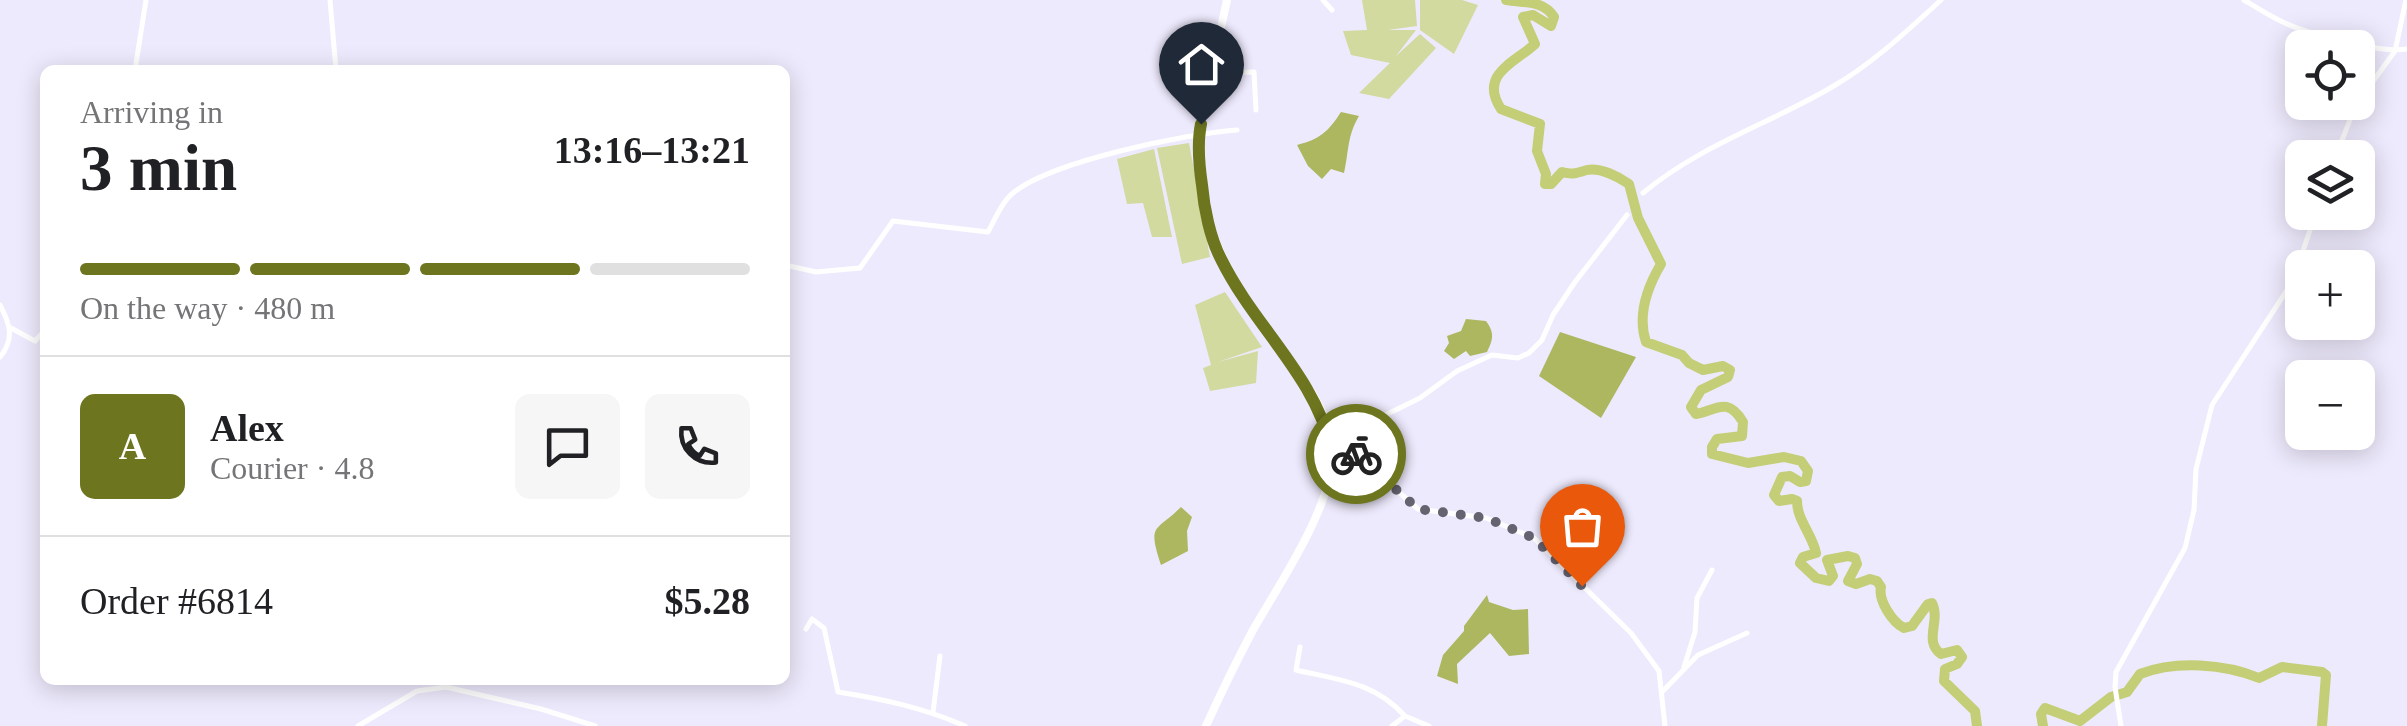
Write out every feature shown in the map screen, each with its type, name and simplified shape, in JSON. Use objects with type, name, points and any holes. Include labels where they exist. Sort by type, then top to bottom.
[{"type":"main road","points":[[1206,726],[1228,676],[1283,581],[1322,501],[1332,450],[1324,418],[1305,383],[1252,312],[1219,256],[1203,197],[1199,133],[1228,0]]},
{"type":"street","points":[[135,65],[146,0]]},
{"type":"street","points":[[330,0],[336,65]]},
{"type":"street","points":[[1322,0],[1332,10]]},
{"type":"street","points":[[1643,193],[1669,171],[1834,86],[1893,44],[1941,0]]},
{"type":"street","points":[[2244,0],[2287,24],[2396,51],[2407,49]]},
{"type":"street","points":[[2375,78],[2396,51],[2406,0]]},
{"type":"street","points":[[1212,73],[1254,72],[1256,110]]},
{"type":"street","points":[[790,267],[816,272],[860,268],[894,221],[988,232],[1008,196],[1030,181],[1107,156],[1199,133],[1237,130]]},
{"type":"street","points":[[1332,450],[1361,427],[1420,398],[1457,371],[1492,355],[1518,358],[1530,353],[1542,340],[1575,282],[1627,215]]},
{"type":"street","points":[[2121,726],[2115,687],[2120,660],[2185,548],[2194,510],[2196,469],[2212,404],[2292,281],[2310,230]]},
{"type":"street","points":[[0,305],[10,327],[10,338],[0,357]]},
{"type":"street","points":[[10,327],[35,341],[40,336]]},
{"type":"street","points":[[1342,442],[1418,509],[1486,518],[1534,538],[1631,633],[1660,671],[1665,726]]},
{"type":"street","points":[[1684,670],[1694,632],[1697,598],[1712,570]]},
{"type":"street","points":[[806,629],[812,619],[824,628],[838,692],[934,712],[965,726]]},
{"type":"street","points":[[1662,692],[1698,655],[1747,632]]},
{"type":"street","points":[[1300,647],[1296,670],[1369,687],[1405,716],[1429,726]]},
{"type":"street","points":[[934,712],[940,656]]},
{"type":"street","points":[[358,726],[417,691],[446,688],[542,709],[595,726]]},
{"type":"street","points":[[1392,726],[1405,716]]},
{"type":"green space","points":[[1362,0],[1415,0],[1417,26],[1388,30],[1416,30],[1396,56],[1420,34],[1436,48],[1389,99],[1359,93],[1390,63],[1351,55],[1343,31],[1367,30]]},
{"type":"green space","points":[[1420,0],[1462,0],[1478,5],[1454,54],[1420,30]]},
{"type":"green space","points":[[1341,112],[1359,116],[1350,137],[1344,173],[1331,169],[1322,179],[1308,166],[1297,145],[1323,134]]},
{"type":"green space","points":[[1189,143],[1210,257],[1182,264],[1157,148]]},
{"type":"green space","points":[[1154,149],[1172,237],[1152,237],[1143,203],[1127,204],[1117,159]]},
{"type":"green space","points":[[1225,292],[1262,347],[1218,362],[1258,351],[1256,383],[1210,391],[1203,368],[1211,365],[1195,305]]},
{"type":"green space","points":[[1466,319],[1486,321],[1492,333],[1491,344],[1487,352],[1470,356],[1466,351],[1454,359],[1444,351],[1449,343],[1447,336],[1461,331]]},
{"type":"green space","points":[[1560,332],[1636,357],[1601,418],[1539,376]]},
{"type":"green space","points":[[1181,507],[1192,517],[1187,531],[1188,551],[1161,565],[1156,530]]},
{"type":"green space","points":[[1487,595],[1489,602],[1513,610],[1528,609],[1529,654],[1509,656],[1490,633],[1457,664],[1458,684],[1437,676],[1443,655]]},
{"type":"waterway","points":[[1506,0],[1539,5],[1554,17],[1551,26],[1533,15],[1523,17],[1535,44],[1502,70],[1494,87],[1501,109],[1540,124],[1537,151],[1546,174],[1545,184],[1551,184],[1562,172],[1592,169],[1629,184],[1638,218],[1661,264],[1645,301],[1646,342],[1682,355],[1703,370],[1723,366],[1730,370],[1728,377],[1701,390],[1691,407],[1696,414],[1727,407],[1743,422],[1742,436],[1717,439],[1712,454],[1748,463],[1784,457],[1801,461],[1808,471],[1806,481],[1782,477],[1774,495],[1779,501],[1797,501],[1816,553],[1803,557],[1800,563],[1816,578],[1829,581],[1833,576],[1827,560],[1855,558],[1857,564],[1848,581],[1877,581],[1887,610],[1904,628],[1912,626],[1932,603],[1936,649],[1941,654],[1957,650],[1962,657],[1945,669],[1944,681],[1975,711],[1977,726]]},
{"type":"waterway","points":[[2043,726],[2041,714],[2045,708],[2080,721],[2111,697],[2127,692],[2140,674],[2185,665],[2216,667],[2259,678],[2282,667],[2322,672],[2326,675],[2322,726]]},
{"type":"way so far","points":[[1356,454],[1418,509],[1486,518],[1534,538],[1582,586]]},
{"type":"route","points":[[1201,124],[1203,197],[1219,256],[1252,312],[1305,383],[1324,418],[1332,450],[1342,442],[1356,454]]}]
